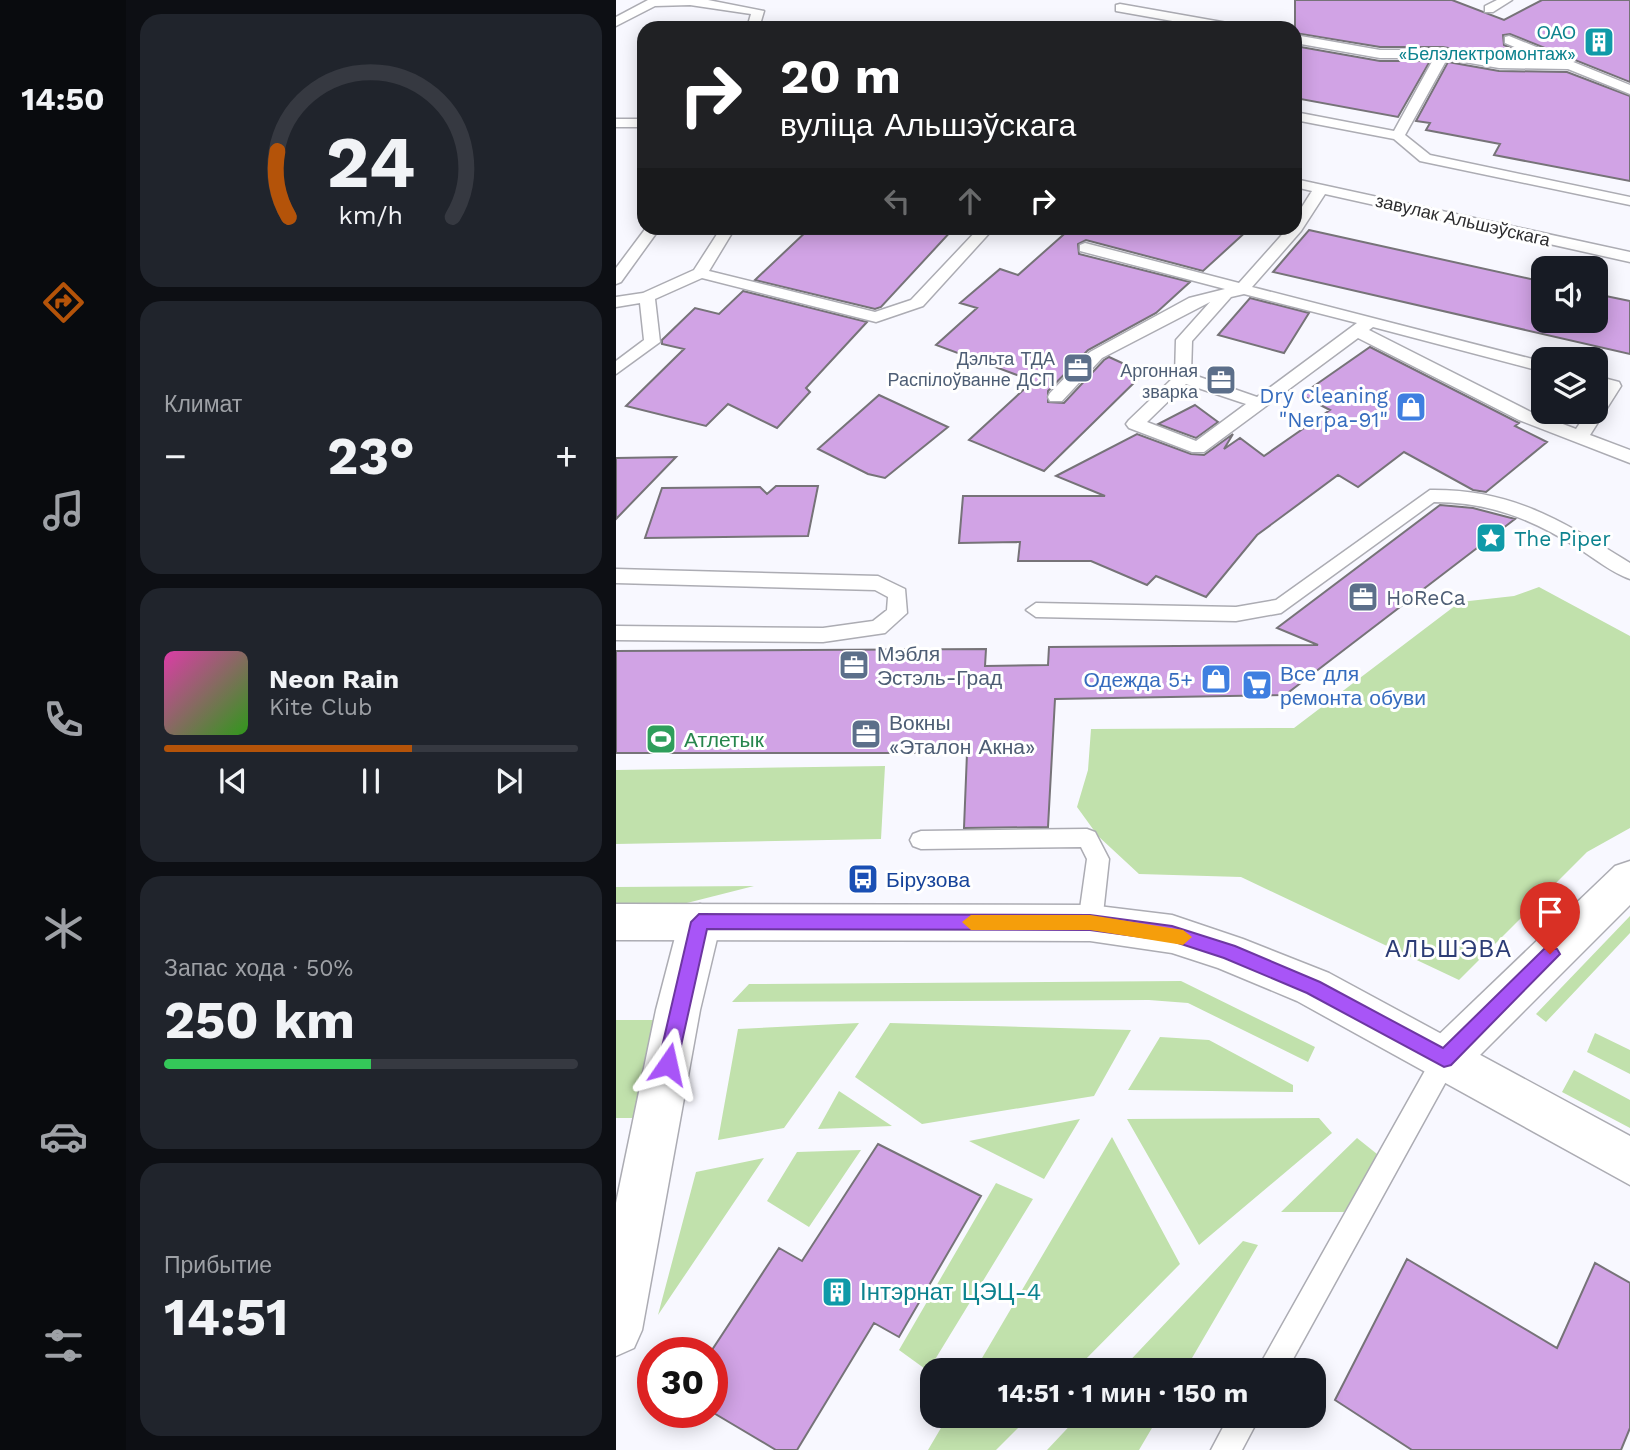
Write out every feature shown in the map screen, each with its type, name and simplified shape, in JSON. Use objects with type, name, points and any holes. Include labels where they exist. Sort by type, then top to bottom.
[{"type":"main road","points":[[1444,1059],[1630,878]]},
{"type":"main road","points":[[616,922],[1090,923],[1172,934],[1228,952],[1313,987],[1630,1162]]},
{"type":"main road","points":[[616,1330],[678,1010],[699,922]]},
{"type":"lane","points":[[1489,9],[1506,0]]},
{"type":"lane","points":[[616,22],[653,2],[690,1],[758,11],[755,21]]},
{"type":"lane","points":[[1120,8],[1193,21]]},
{"type":"lane","points":[[1302,40],[1380,54],[1443,54],[1499,64],[1569,65]]},
{"type":"lane","points":[[1509,40],[1630,90]]},
{"type":"lane","points":[[1398,136],[1443,54]]},
{"type":"lane","points":[[1302,117],[1398,136],[1425,158],[1630,201]]},
{"type":"lane","points":[[616,123],[637,123]]},
{"type":"lane","name":"завулак Альшэўскага","points":[[1302,184],[1630,257]]},
{"type":"lane","points":[[1302,215],[1321,188]]},
{"type":"lane","points":[[616,279],[648,235]]},
{"type":"lane","points":[[616,302],[647,297],[700,273],[724,235]]},
{"type":"lane","points":[[700,273],[876,317],[917,303],[980,235]]},
{"type":"lane","points":[[1056,397],[1096,355],[1195,301],[1241,290],[1286,235]]},
{"type":"lane","points":[[1085,248],[1241,290],[1362,327],[1531,365]]},
{"type":"lane","points":[[1224,296],[1184,340],[1183,377],[1135,424],[1198,448],[1362,327]]},
{"type":"lane","points":[[616,369],[652,342],[647,297]]},
{"type":"lane","points":[[1362,327],[1525,416],[1630,457]]},
{"type":"lane","points":[[1183,377],[1259,403]]},
{"type":"lane","points":[[1580,437],[1588,424]]},
{"type":"lane","points":[[1037,610],[1236,614],[1281,606],[1430,496],[1460,494],[1493,498],[1525,509],[1630,572]]},
{"type":"lane","points":[[616,576],[878,583],[898,594],[897,613],[878,628],[823,635],[616,633]]},
{"type":"lane","points":[[921,840],[1087,838],[1098,859],[1090,923]]},
{"type":"lane","points":[[1278,1358],[1444,1059]]},
{"type":"lane","points":[[1226,1450],[1238,1428]]},
{"type":"green space","points":[[1539,587],[1630,636],[1630,828],[1587,852],[1459,980],[1241,877],[1139,874],[1098,836],[1077,807],[1088,770],[1091,729],[1294,728],[1460,602],[1514,596]]},
{"type":"green space","points":[[885,766],[881,839],[616,844],[616,770]]},
{"type":"green space","points":[[754,886],[675,906],[616,906],[616,887]]},
{"type":"green space","points":[[1630,916],[1630,933],[1546,1022],[1536,1014]]},
{"type":"green space","points":[[1181,981],[1315,1047],[1308,1062],[1188,1003],[1149,1000],[732,1002],[749,984]]},
{"type":"green space","points":[[616,1020],[655,1020],[636,1118],[616,1118]]},
{"type":"green space","points":[[859,1023],[784,1128],[718,1140],[738,1029]]},
{"type":"green space","points":[[890,1023],[1131,1030],[1094,1096],[922,1124],[855,1077]]},
{"type":"green space","points":[[1595,1033],[1630,1050],[1630,1074],[1587,1052]]},
{"type":"green space","points":[[1160,1037],[1209,1040],[1293,1085],[1293,1092],[1128,1090]]},
{"type":"green space","points":[[1574,1070],[1630,1100],[1630,1128],[1562,1092]]},
{"type":"green space","points":[[839,1091],[892,1126],[818,1129]]},
{"type":"green space","points":[[1319,1118],[1332,1133],[1199,1245],[1127,1119]]},
{"type":"green space","points":[[1080,1119],[1044,1179],[969,1141]]},
{"type":"green space","points":[[1112,1137],[1180,1264],[1087,1358],[982,1358]]},
{"type":"green space","points":[[1357,1138],[1382,1158],[1344,1212],[1281,1212]]},
{"type":"green space","points":[[861,1150],[809,1227],[767,1201],[797,1152]]},
{"type":"green space","points":[[764,1158],[658,1315],[696,1172]]},
{"type":"green space","points":[[996,1183],[1033,1199],[936,1358],[920,1358],[920,1365],[899,1350]]},
{"type":"green space","points":[[1243,1241],[1258,1245],[1192,1358],[1132,1358]]},
{"type":"green space","points":[[941,1428],[1018,1428],[996,1450],[928,1450]]},
{"type":"green space","points":[[1068,1428],[1152,1428],[1139,1450],[1047,1450]]},
{"type":"building","points":[[1295,0],[1452,0],[1504,20],[1542,0],[1630,0],[1630,82],[1510,34],[1503,35],[1504,45],[1534,58],[1499,57],[1443,47],[1380,47],[1302,34],[1302,21],[1295,21]]},
{"type":"building","points":[[1302,47],[1380,61],[1430,61],[1398,117],[1302,99]]},
{"type":"building","points":[[1448,62],[1499,71],[1567,72],[1630,96],[1630,181],[1494,155],[1500,144],[1426,130],[1430,123],[1416,121]]},
{"type":"building","points":[[1309,230],[1531,279],[1531,331],[1273,272]]},
{"type":"building","points":[[803,235],[948,235],[881,307],[875,309],[755,280]]},
{"type":"building","points":[[1063,235],[1242,235],[1203,271],[1086,240],[1078,244],[1079,254],[1190,282],[1156,313],[1088,350],[1048,391],[1048,402],[1064,403],[1109,357],[1144,373],[1044,471],[969,440],[1033,381],[936,345],[977,308],[960,303],[1000,269],[1018,275]]},
{"type":"building","points":[[743,291],[867,322],[806,388],[810,392],[777,428],[728,404],[706,426],[626,406],[684,349],[662,344],[662,340],[695,308],[719,314]]},
{"type":"building","points":[[1608,296],[1630,301],[1630,354],[1539,333],[1608,333]]},
{"type":"building","points":[[1250,298],[1309,313],[1284,353],[1218,335]]},
{"type":"building","points":[[1370,347],[1519,423],[1515,426],[1547,442],[1486,492],[1473,490],[1404,452],[1358,487],[1338,475],[1257,535],[1206,597],[1156,576],[1147,585],[1091,561],[1018,561],[1020,542],[959,543],[963,496],[1105,496],[1056,476],[1137,434],[1191,454],[1204,455],[1233,434],[1224,449],[1240,438],[1264,456],[1330,410],[1301,395]]},
{"type":"building","points":[[879,395],[948,427],[885,478],[868,474],[818,449]]},
{"type":"building","points":[[1195,405],[1218,422],[1196,438],[1158,424]]},
{"type":"building","points":[[676,457],[616,519],[616,458]]},
{"type":"building","points":[[776,486],[818,486],[808,536],[645,538],[662,488],[760,487],[767,494]]},
{"type":"building","points":[[1440,505],[1473,508],[1515,519],[1285,695],[1055,699],[1048,827],[964,828],[967,753],[616,753],[616,651],[986,649],[985,666],[1048,665],[1049,647],[1318,645],[1277,628]]},
{"type":"building","name":"Інтэрнат ЦЭЦ-4","points":[[878,1144],[981,1196],[899,1337],[874,1323],[797,1450],[776,1450],[728,1422],[728,1337],[721,1337],[779,1248],[802,1261]]},
{"type":"building","points":[[1407,1259],[1557,1348],[1595,1263],[1630,1283],[1630,1428],[1621,1450],[1412,1450],[1335,1400]]},
{"type":"slow traffic","points":[[971,922],[1090,923],[1183,937]]},
{"type":"place","name":"ОАО «Белэлектромонтаж»","points":[[1599,42]]},
{"type":"place","name":"Дэльта ТДА Распілоўванне ДСП","points":[[1078,368]]},
{"type":"place","name":"Аргонная зварка","points":[[1221,380]]},
{"type":"place","name":"Dry Cleaning \"Nerpa-91\"","points":[[1411,407]]},
{"type":"place","name":"The Piper","points":[[1491,538]]},
{"type":"place","name":"HoReCa","points":[[1363,597]]},
{"type":"place","name":"Мэбля Эстэль-Град","points":[[854,665]]},
{"type":"place","name":"Одежда 5+","points":[[1216,679]]},
{"type":"place","name":"Все для ремонта обуви","points":[[1257,685]]},
{"type":"place","name":"Вокны «Эталон Акна»","points":[[866,734]]},
{"type":"place","name":"Атлетык","points":[[661,739]]},
{"type":"place","name":"Бірузова","points":[[863,879]]},
{"type":"place","name":"Інтэрнат ЦЭЦ-4","points":[[837,1292]]},
{"type":"district","name":"АЛЬШЭВА","points":[[1449,949]]},
{"type":"route","points":[[668,1064],[699,922],[1090,923],[1172,934],[1228,952],[1313,987],[1444,1059],[1550,954]]}]
